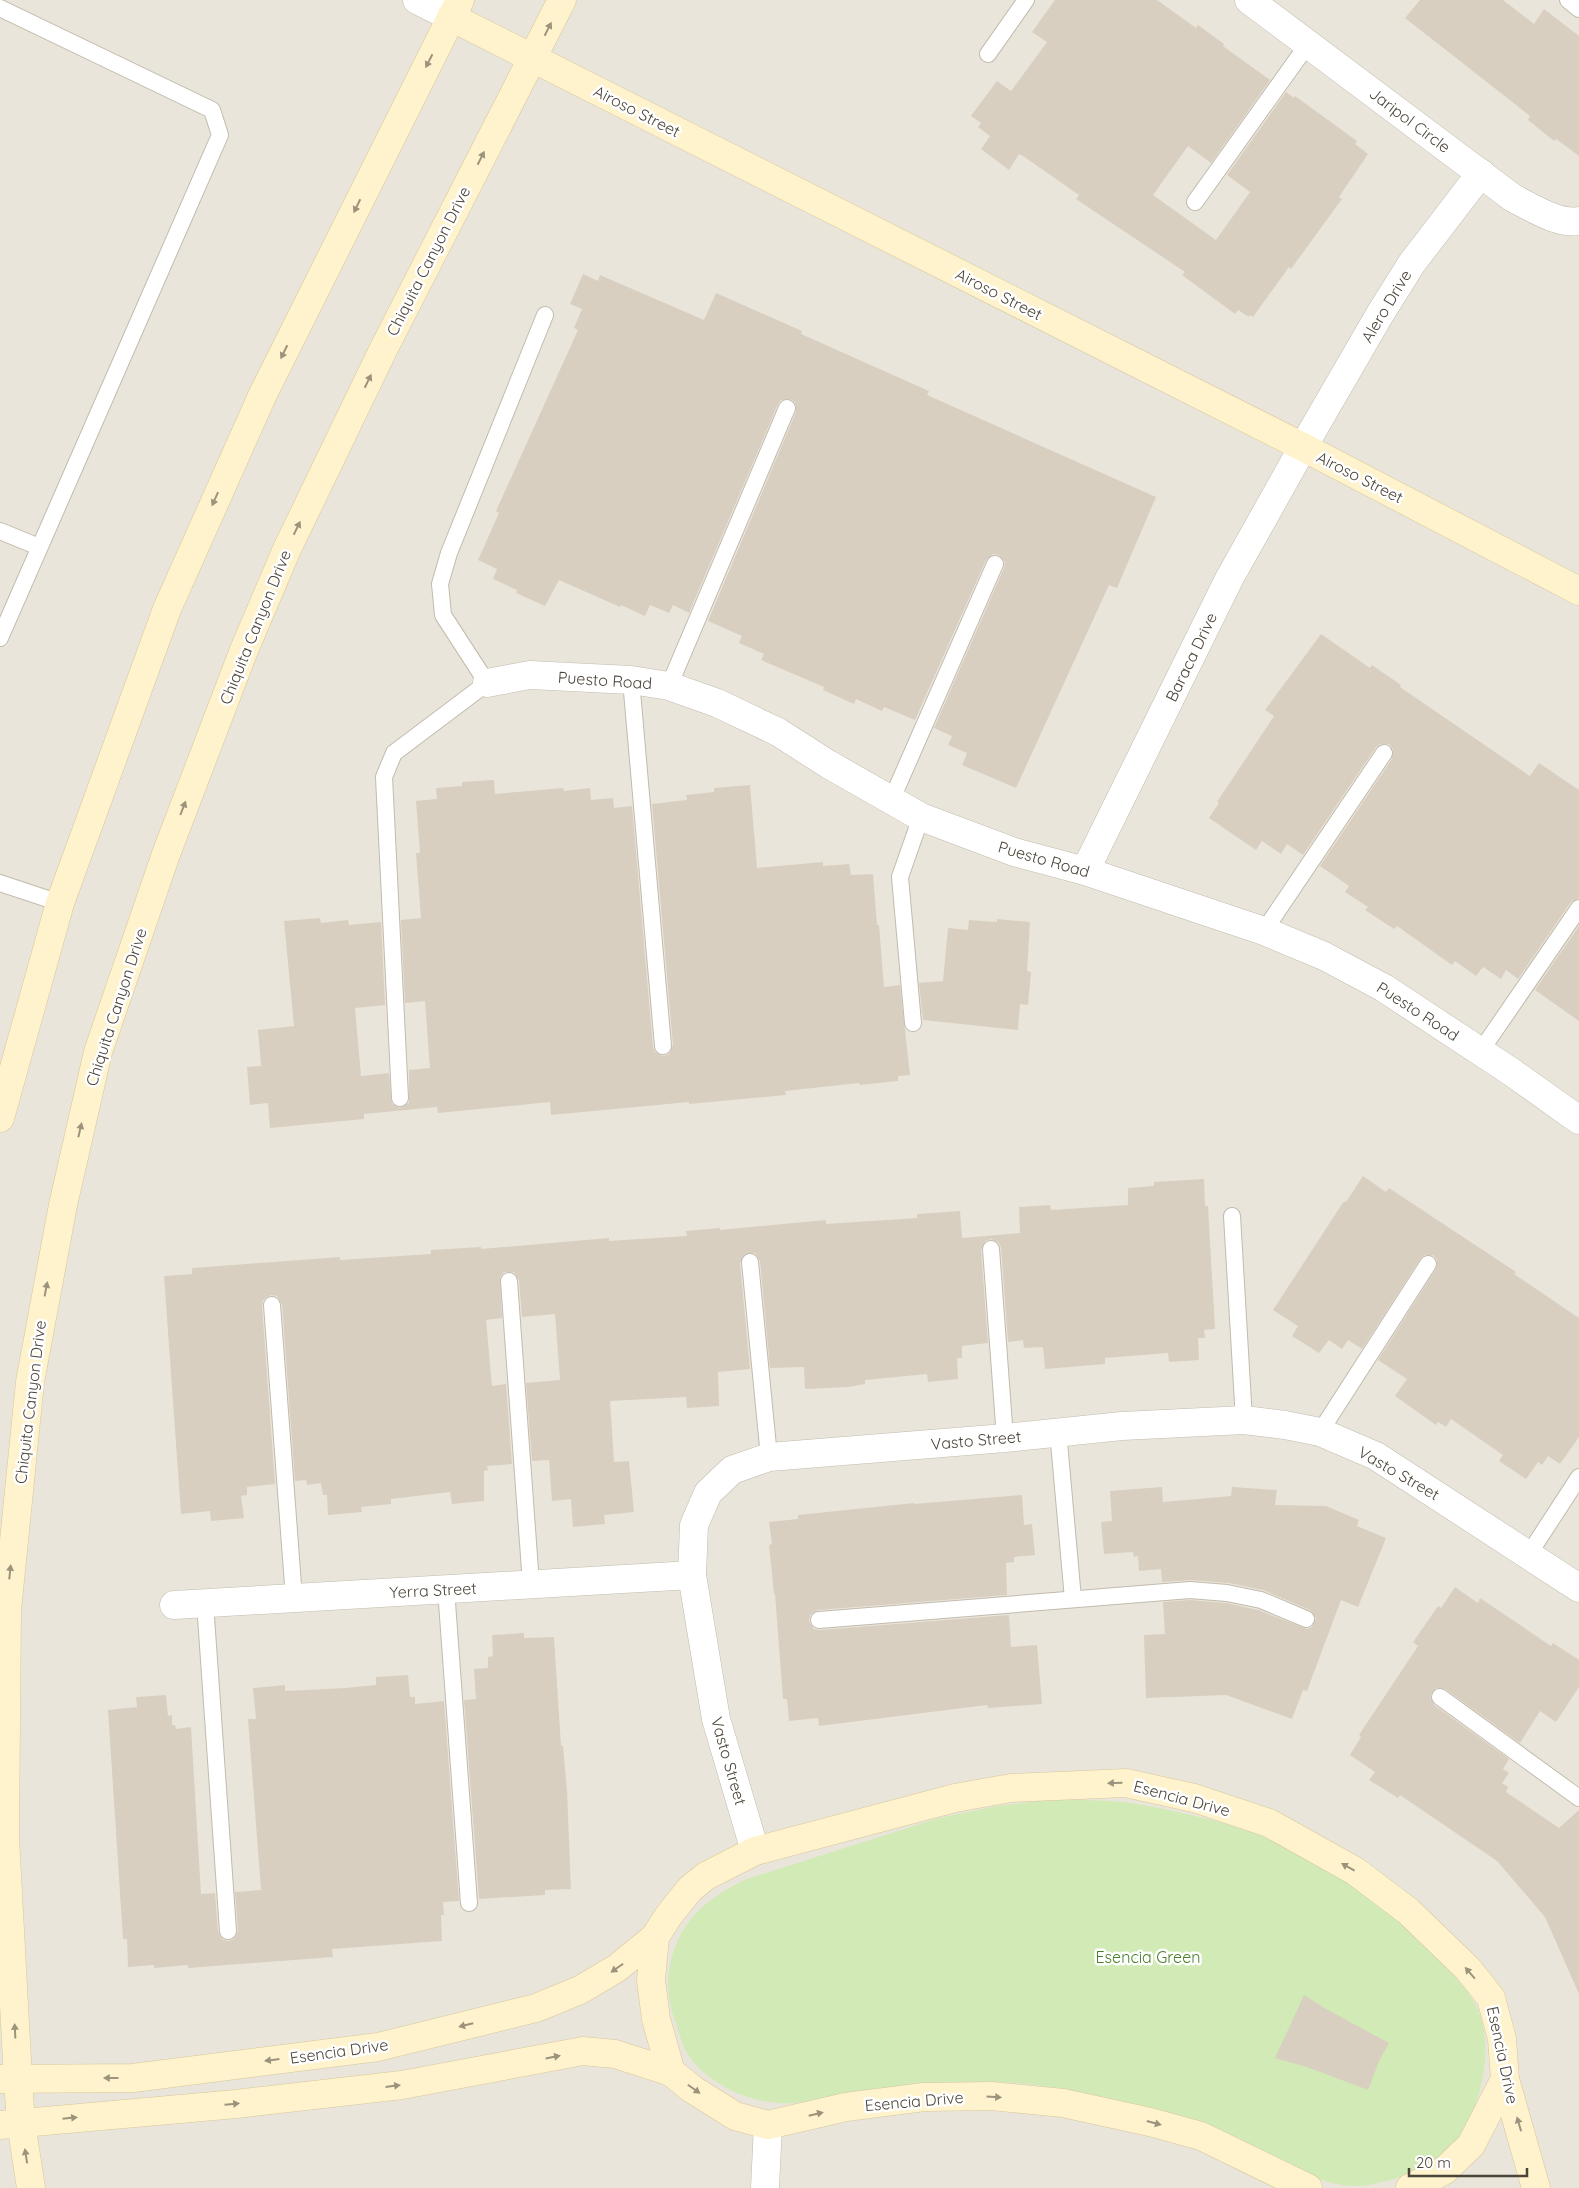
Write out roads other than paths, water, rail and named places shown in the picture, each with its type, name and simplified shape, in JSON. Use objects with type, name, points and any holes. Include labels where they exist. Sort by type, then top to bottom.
[{"type":"street","name":"Airoso Street","points":[[417,0],[455,8],[533,58],[1303,447],[1579,591]]},
{"type":"street","name":"Chiquita Canyon Drive","points":[[31,2188],[11,2124],[9,2080],[5,1837],[7,1610],[30,1382],[63,1204],[98,1052],[166,854],[244,650],[287,549],[383,350],[562,0]]},
{"type":"street","name":"Jaripol Circle","points":[[1249,0],[1513,198],[1543,214],[1572,222],[1579,221]]},
{"type":"street","points":[[0,1118],[60,903],[167,609],[263,394],[455,8]]},
{"type":"street","name":"Alero Drive","points":[[1303,447],[1380,314],[1412,263],[1481,173]]},
{"type":"street","name":"Baraca Drive","points":[[1085,871],[1229,579],[1303,447]]},
{"type":"street","name":"Puesto Road","points":[[487,683],[530,675],[631,680],[669,686],[717,703],[778,732],[921,817],[1014,852],[1085,871],[1264,931],[1324,956],[1384,988],[1579,1120]]},
{"type":"street","name":"Vasto Street","points":[[755,1851],[716,1719],[692,1575],[694,1525],[708,1493],[732,1470],[768,1457],[1005,1438],[1131,1425],[1244,1420],[1320,1432],[1376,1456],[1579,1588]]},
{"type":"street","name":"Yerra Street","points":[[174,1605],[692,1575]]},
{"type":"street","name":"Esencia Drive","points":[[9,2080],[134,2078],[378,2047],[536,2008],[580,1990],[617,1968],[655,1937],[669,1915],[690,1889],[706,1876],[755,1851],[955,1798],[1011,1788],[1126,1783],[1194,1798],[1268,1823],[1355,1871],[1408,1911],[1468,1969],[1491,1998],[1502,2039],[1505,2079],[1536,2188]]},
{"type":"street","name":"Esencia Drive","points":[[655,1937],[651,1980],[656,2019],[671,2072]]},
{"type":"street","name":"Esencia Drive","points":[[11,2124],[128,2112],[236,2104],[402,2085],[583,2051],[615,2054],[671,2072],[692,2089],[735,2116],[768,2125],[846,2108],[924,2097],[991,2096],[1063,2103],[1150,2122],[1201,2136],[1308,2188]]},
{"type":"street","points":[[1410,2188],[1444,2170],[1471,2145],[1505,2079]]},
{"type":"street","points":[[766,2188],[768,2125]]},
{"type":"lane","points":[[988,54],[1026,0]]},
{"type":"lane","points":[[1568,0],[1579,8]]},
{"type":"lane","points":[[0,8],[212,110],[220,135],[0,638]]},
{"type":"lane","points":[[1195,202],[1308,44]]},
{"type":"lane","points":[[400,1098],[384,777],[394,753],[487,683],[443,615],[440,584],[449,553],[545,315]]},
{"type":"lane","points":[[669,686],[787,408]]},
{"type":"lane","points":[[0,532],[39,547]]},
{"type":"lane","points":[[892,801],[995,564]]},
{"type":"lane","points":[[631,680],[663,1046]]},
{"type":"lane","points":[[1264,931],[1384,752]]},
{"type":"lane","points":[[913,1024],[900,876],[921,817]]},
{"type":"lane","points":[[0,884],[60,903]]},
{"type":"lane","points":[[1480,1052],[1579,908]]},
{"type":"lane","points":[[1232,1216],[1244,1420]]},
{"type":"lane","points":[[991,1249],[1005,1438]]},
{"type":"lane","points":[[750,1262],[768,1457]]},
{"type":"lane","points":[[1320,1432],[1428,1264]]},
{"type":"lane","points":[[509,1281],[531,1584]]},
{"type":"lane","points":[[272,1306],[294,1598]]},
{"type":"lane","points":[[1058,1432],[1073,1599]]},
{"type":"lane","points":[[1529,1554],[1579,1477]]},
{"type":"lane","points":[[446,1589],[469,1903]]},
{"type":"lane","points":[[819,1620],[1190,1590],[1227,1593],[1261,1600],[1306,1619]]},
{"type":"lane","points":[[205,1603],[228,1931]]},
{"type":"lane","points":[[1440,1697],[1579,1798]]},
{"type":"park label","name":"Esencia Green","points":[[1148,1957]]}]
